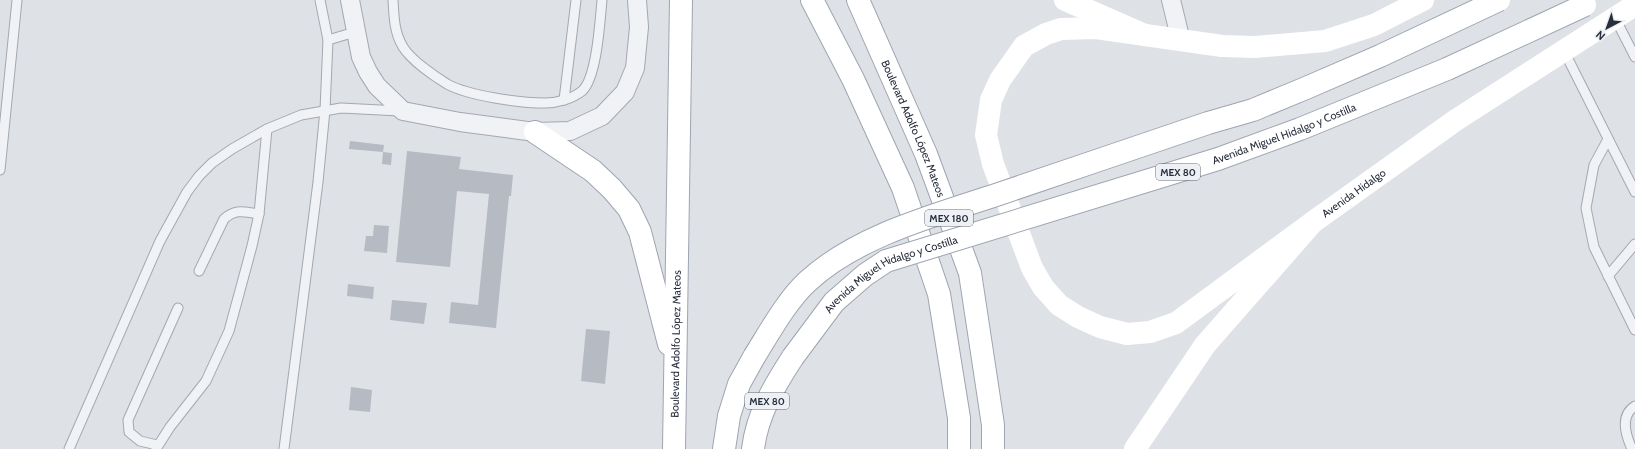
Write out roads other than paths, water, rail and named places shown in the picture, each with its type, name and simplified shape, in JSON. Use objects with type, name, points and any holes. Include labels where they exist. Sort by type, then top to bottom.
[{"type":"main road","points":[[812,0],[853,79],[903,188],[939,294],[959,418],[959,449]]},
{"type":"main road","name":"Boulevard Adolfo López Mateos","points":[[858,0],[926,154],[970,273],[993,425],[993,449]]},
{"type":"main road","points":[[1066,0],[1145,35]]},
{"type":"main road","points":[[1312,222],[1176,323],[1150,332],[1127,334],[1100,327],[1078,317],[1060,305],[1043,287],[1032,268],[994,164],[986,135],[991,100],[1006,70],[1024,46],[1046,34],[1061,29],[1096,28],[1180,41],[1222,46],[1255,47],[1325,41],[1374,25],[1423,0]]},
{"type":"main road","name":"MEX 80","points":[[724,449],[729,416],[739,384],[754,357],[787,307],[807,281],[828,265],[875,238],[936,215],[1193,128],[1253,110],[1380,56],[1499,0]]},
{"type":"main road","name":"Avenida Miguel Hidalgo y Costilla","points":[[753,449],[762,414],[775,385],[792,357],[834,302],[865,274],[886,261],[1218,159],[1447,69],[1589,3]]},
{"type":"main road","name":"Boulevard Adolfo López Mateos","points":[[674,449],[684,4]]},
{"type":"main road","name":"Avenida Hidalgo","points":[[1135,449],[1205,345],[1312,222],[1456,120],[1635,5]]},
{"type":"main road","points":[[535,132],[593,171],[612,189],[629,209],[640,232],[676,374]]},
{"type":"street","points":[[350,0],[361,57],[368,72],[377,86],[403,111],[460,122],[535,132],[570,131],[602,116],[625,92],[635,68],[639,27],[637,0]]},
{"type":"street","points":[[1171,0],[1180,41]]},
{"type":"lane","points":[[0,170],[18,0]]},
{"type":"lane","points":[[284,449],[318,182],[325,110],[328,40],[320,0]]},
{"type":"lane","points":[[393,0],[394,26],[404,47],[420,64],[448,84],[472,93],[525,102],[546,103],[564,100],[582,91],[588,82],[596,54],[602,0]]},
{"type":"lane","points":[[564,100],[576,0]]},
{"type":"lane","points":[[1615,18],[1635,57]]},
{"type":"lane","points":[[328,40],[355,32]]},
{"type":"lane","points":[[1564,51],[1634,188]]},
{"type":"lane","points":[[70,449],[160,241],[187,192],[199,176],[212,163],[232,149],[267,129],[301,115],[341,108],[403,111]]},
{"type":"lane","points":[[178,308],[128,420],[129,432],[140,441],[157,447],[170,427],[206,380],[229,331],[236,309],[259,214],[267,129]]},
{"type":"lane","points":[[1608,139],[1594,165],[1586,208],[1594,247],[1608,276],[1631,311],[1635,330]]},
{"type":"lane","points":[[199,271],[224,219],[231,213],[238,211],[259,214]]},
{"type":"lane","points":[[1608,276],[1635,244]]},
{"type":"lane","points":[[1632,449],[1627,437],[1625,423],[1631,409],[1635,406]]}]
